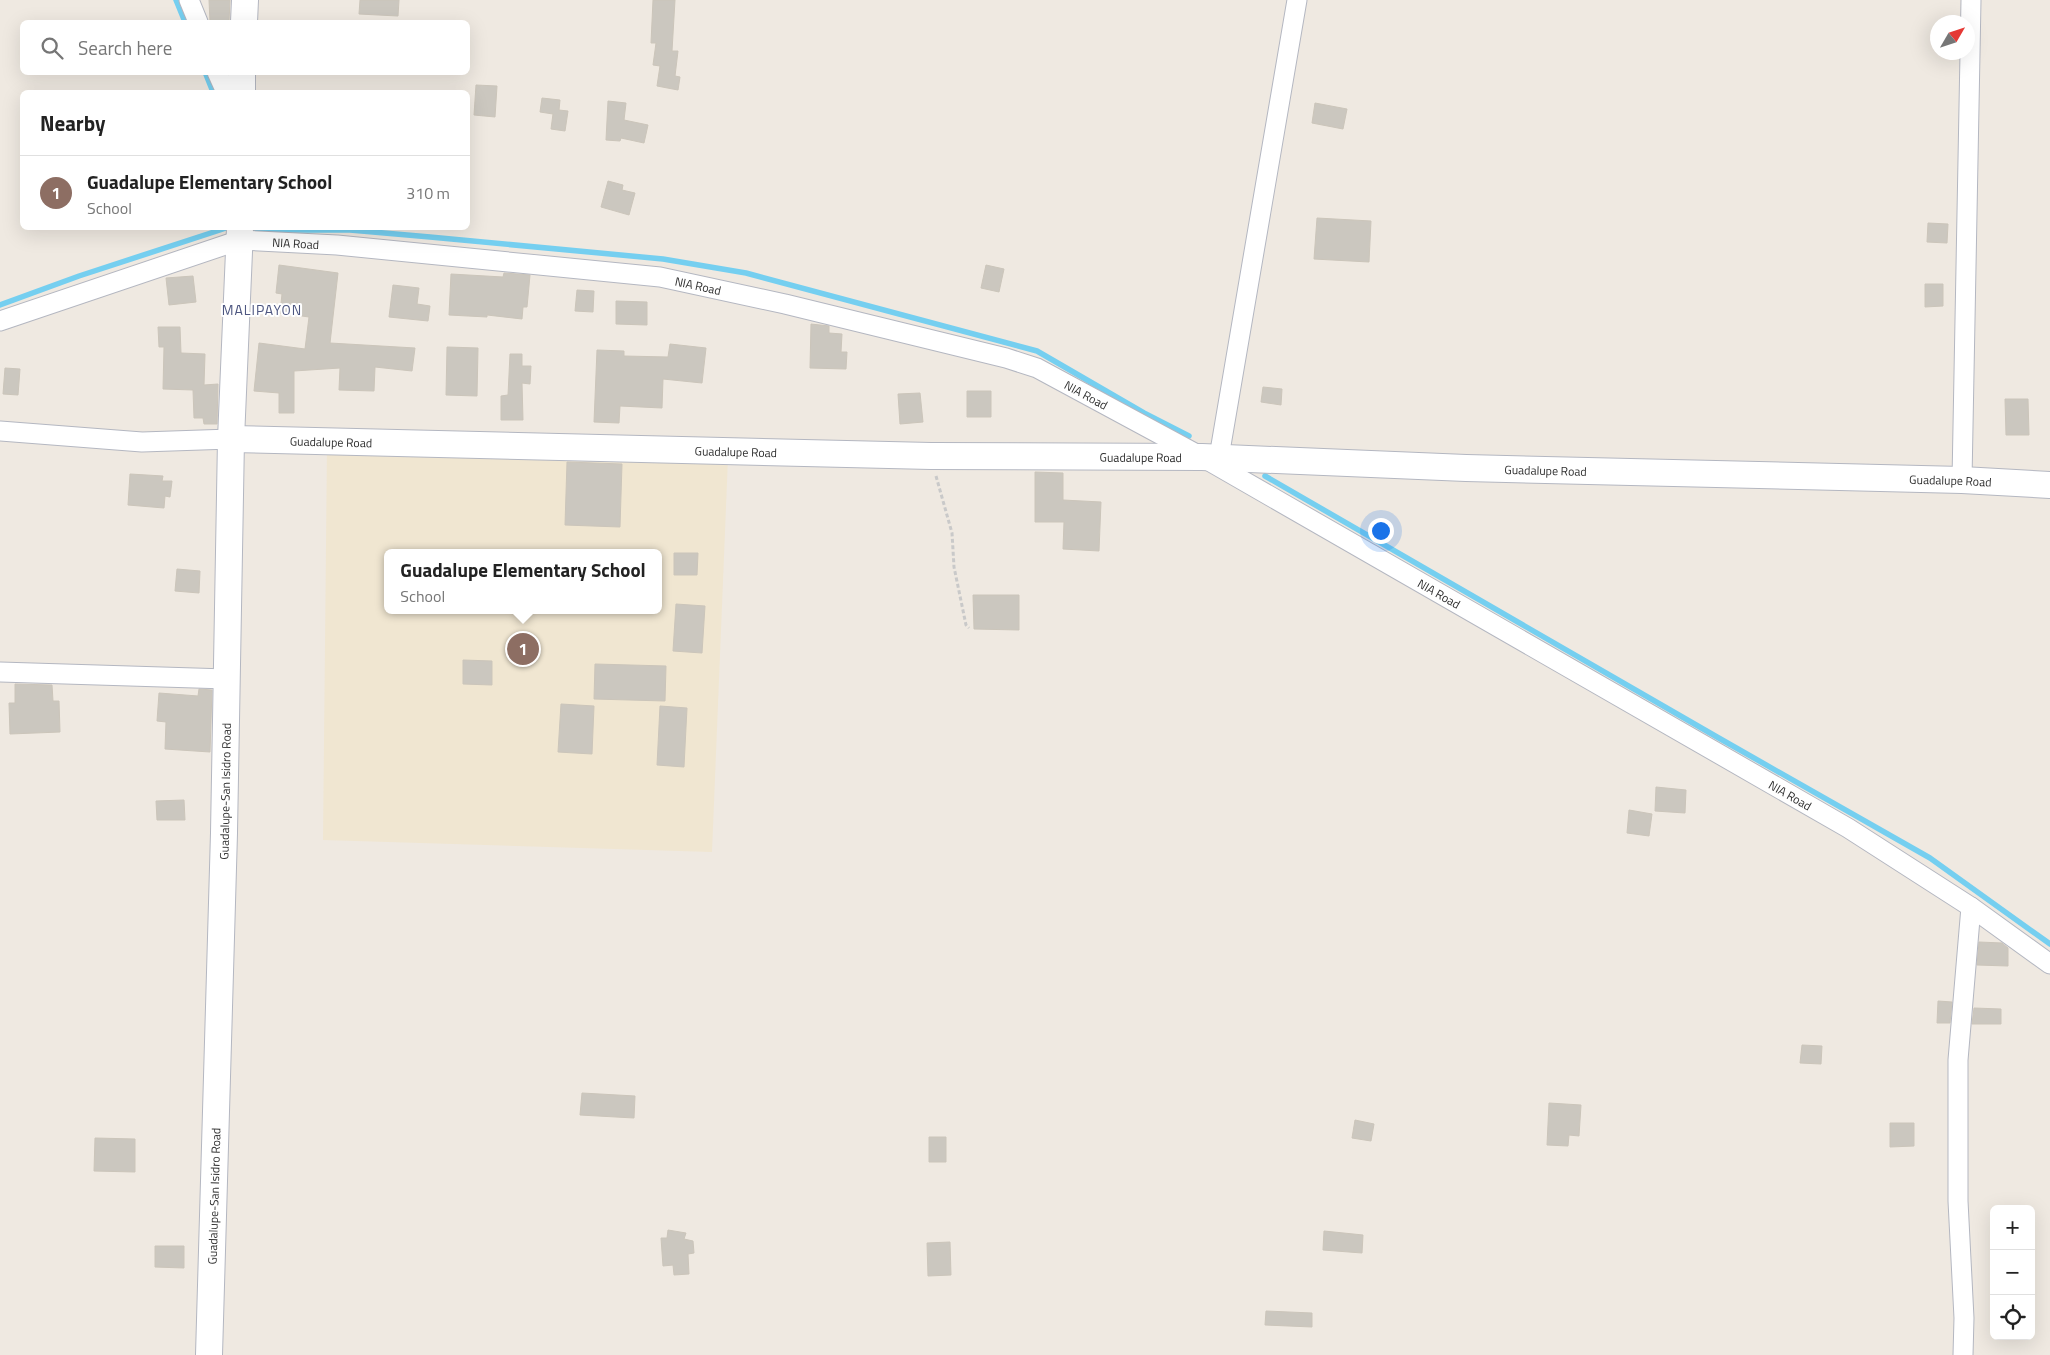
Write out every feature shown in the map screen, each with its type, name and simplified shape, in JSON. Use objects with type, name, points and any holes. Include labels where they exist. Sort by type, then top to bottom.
[{"type":"street","points":[[189,0],[197,20]]},
{"type":"street","points":[[244,20],[245,0]]},
{"type":"street","points":[[1211,457],[1297,0]]},
{"type":"street","points":[[1962,480],[1971,0]]},
{"type":"street","points":[[218,75],[225,90]]},
{"type":"street","points":[[242,75],[242,90]]},
{"type":"street","name":"NIA Road","points":[[0,321],[240,234],[660,277],[786,304],[1006,358],[1037,368],[1211,457],[1840,824],[1972,907],[2050,964]]},
{"type":"street","name":"Guadalupe-San Isidro Road","points":[[209,1355],[232,439],[240,234]]},
{"type":"street","points":[[0,431],[142,442],[232,439]]},
{"type":"street","name":"Guadalupe Road","points":[[232,439],[931,456],[1211,457],[1466,468],[1962,480],[2050,485]]},
{"type":"street","points":[[0,672],[226,679]]},
{"type":"street","points":[[1962,1355],[1964,1318],[1958,1201],[1958,1060],[1972,907]]},
{"type":"path","points":[[931,456],[952,533],[954,567],[966,625],[969,628]]},
{"type":"shaded area","points":[[327,447],[728,458],[712,852],[323,840]]},
{"type":"building","points":[[209,0],[230,0],[229,20],[210,20]]},
{"type":"building","points":[[360,0],[399,0],[398,16],[359,14]]},
{"type":"building","points":[[653,0],[675,0],[672,51],[678,51],[675,76],[680,77],[678,90],[657,86],[660,66],[653,65],[656,43],[651,43]]},
{"type":"building","points":[[476,85],[497,86],[495,117],[474,115]]},
{"type":"building","points":[[542,98],[560,100],[559,110],[568,111],[565,131],[551,129],[553,114],[540,112]]},
{"type":"building","points":[[608,101],[626,103],[624,120],[648,125],[644,143],[621,138],[620,141],[606,140]]},
{"type":"building","points":[[1315,103],[1347,109],[1343,129],[1312,123]]},
{"type":"building","points":[[608,181],[623,185],[622,190],[635,193],[629,215],[601,207]]},
{"type":"building","points":[[1317,218],[1371,221],[1369,262],[1314,259]]},
{"type":"building","points":[[1928,223],[1948,224],[1947,243],[1927,242]]},
{"type":"building","points":[[279,265],[338,273],[330,343],[415,348],[412,371],[375,367],[374,391],[339,390],[340,368],[294,371],[294,413],[279,413],[279,393],[254,391],[259,343],[305,349],[309,317],[280,313],[282,294],[276,293]]},
{"type":"building","points":[[986,265],[1004,269],[999,292],[981,288]]},
{"type":"building","points":[[504,273],[530,275],[527,307],[523,307],[522,319],[487,315],[487,317],[449,315],[451,274],[503,277]]},
{"type":"building","points":[[193,276],[196,302],[169,305],[166,278]]},
{"type":"building","points":[[1925,284],[1943,284],[1943,306],[1925,307]]},
{"type":"building","points":[[393,285],[419,288],[417,304],[430,306],[428,321],[389,317]]},
{"type":"building","points":[[577,290],[594,291],[593,312],[575,311]]},
{"type":"building","points":[[616,301],[647,302],[647,325],[616,324]]},
{"type":"building","points":[[811,324],[829,326],[829,333],[842,334],[841,352],[847,352],[846,369],[810,368]]},
{"type":"building","points":[[158,327],[180,327],[181,353],[205,354],[204,385],[218,384],[217,424],[204,424],[203,418],[194,418],[193,390],[163,389],[164,347],[159,347]]},
{"type":"building","points":[[670,344],[706,348],[702,383],[663,379],[662,408],[620,406],[619,423],[594,422],[597,350],[624,351],[624,356],[668,357]]},
{"type":"building","points":[[447,347],[478,348],[477,396],[446,395]]},
{"type":"building","points":[[510,354],[522,354],[522,366],[531,366],[530,384],[522,383],[523,420],[501,420],[501,396],[508,395]]},
{"type":"building","points":[[5,368],[20,369],[18,395],[3,394]]},
{"type":"building","points":[[1263,387],[1282,389],[1281,405],[1261,402]]},
{"type":"building","points":[[967,391],[991,391],[991,417],[967,417]]},
{"type":"building","points":[[920,393],[923,422],[900,424],[898,394]]},
{"type":"building","points":[[2005,399],[2028,399],[2029,435],[2006,435]]},
{"type":"building","points":[[567,462],[622,464],[620,527],[565,525]]},
{"type":"building","points":[[1035,472],[1063,473],[1063,500],[1101,502],[1099,551],[1063,549],[1064,522],[1035,522]]},
{"type":"building","points":[[130,474],[163,476],[162,481],[172,481],[170,497],[165,496],[164,508],[128,505]]},
{"type":"building","points":[[674,553],[698,553],[697,575],[674,575]]},
{"type":"building","points":[[177,569],[200,571],[199,593],[175,591]]},
{"type":"building","points":[[973,595],[1019,595],[1019,630],[974,629]]},
{"type":"building","points":[[676,604],[705,606],[702,653],[673,651]]},
{"type":"building","points":[[463,660],[492,661],[492,685],[463,684]]},
{"type":"building","points":[[595,664],[666,666],[665,701],[594,699]]},
{"type":"building","points":[[15,684],[52,685],[53,701],[59,701],[60,732],[10,734],[9,703],[15,703]]},
{"type":"building","points":[[199,689],[212,690],[210,752],[165,749],[166,722],[157,721],[159,693],[198,696]]},
{"type":"building","points":[[561,704],[594,706],[592,754],[558,752]]},
{"type":"building","points":[[660,706],[687,708],[684,767],[657,765]]},
{"type":"building","points":[[1656,787],[1686,790],[1685,813],[1655,811]]},
{"type":"building","points":[[184,800],[185,820],[157,820],[156,801]]},
{"type":"building","points":[[1629,810],[1652,814],[1649,836],[1627,833]]},
{"type":"building","points":[[1979,942],[2002,943],[2008,948],[2008,966],[1977,965]]},
{"type":"building","points":[[1938,1001],[1952,1002],[1950,1023],[1937,1023]]},
{"type":"building","points":[[1974,1008],[2001,1009],[2001,1024],[1972,1024]]},
{"type":"building","points":[[1802,1045],[1822,1046],[1821,1064],[1800,1063]]},
{"type":"building","points":[[582,1093],[635,1096],[634,1118],[580,1115]]},
{"type":"building","points":[[1549,1103],[1581,1105],[1579,1136],[1569,1135],[1568,1146],[1547,1145]]},
{"type":"building","points":[[1355,1120],[1374,1124],[1371,1141],[1352,1138]]},
{"type":"building","points":[[1890,1123],[1914,1123],[1914,1146],[1890,1147]]},
{"type":"building","points":[[929,1137],[946,1137],[946,1162],[929,1162]]},
{"type":"building","points":[[95,1138],[135,1139],[135,1172],[94,1171]]},
{"type":"building","points":[[668,1230],[686,1233],[684,1239],[693,1241],[694,1253],[688,1254],[689,1274],[674,1275],[673,1265],[663,1266],[661,1238],[667,1238]]},
{"type":"building","points":[[1324,1231],[1363,1235],[1362,1253],[1323,1250]]},
{"type":"building","points":[[950,1242],[951,1275],[928,1276],[927,1243]]},
{"type":"building","points":[[155,1246],[184,1246],[184,1268],[155,1267]]},
{"type":"building","points":[[1266,1311],[1312,1313],[1312,1327],[1265,1325]]},
{"type":"waterway","points":[[176,0],[184,20]]},
{"type":"waterway","points":[[206,75],[212,90]]},
{"type":"waterway","points":[[0,305],[79,276],[220,230]]},
{"type":"waterway","points":[[257,230],[350,230],[430,237],[663,259],[746,273],[1037,351],[1144,413],[1189,436]]},
{"type":"waterway","points":[[1265,476],[1930,858],[2050,944]]},
{"type":"place","name":"Guadalupe Elementary School","points":[[523,649]]},
{"type":"district","name":"MALIPAYON","points":[[262,309]]}]
